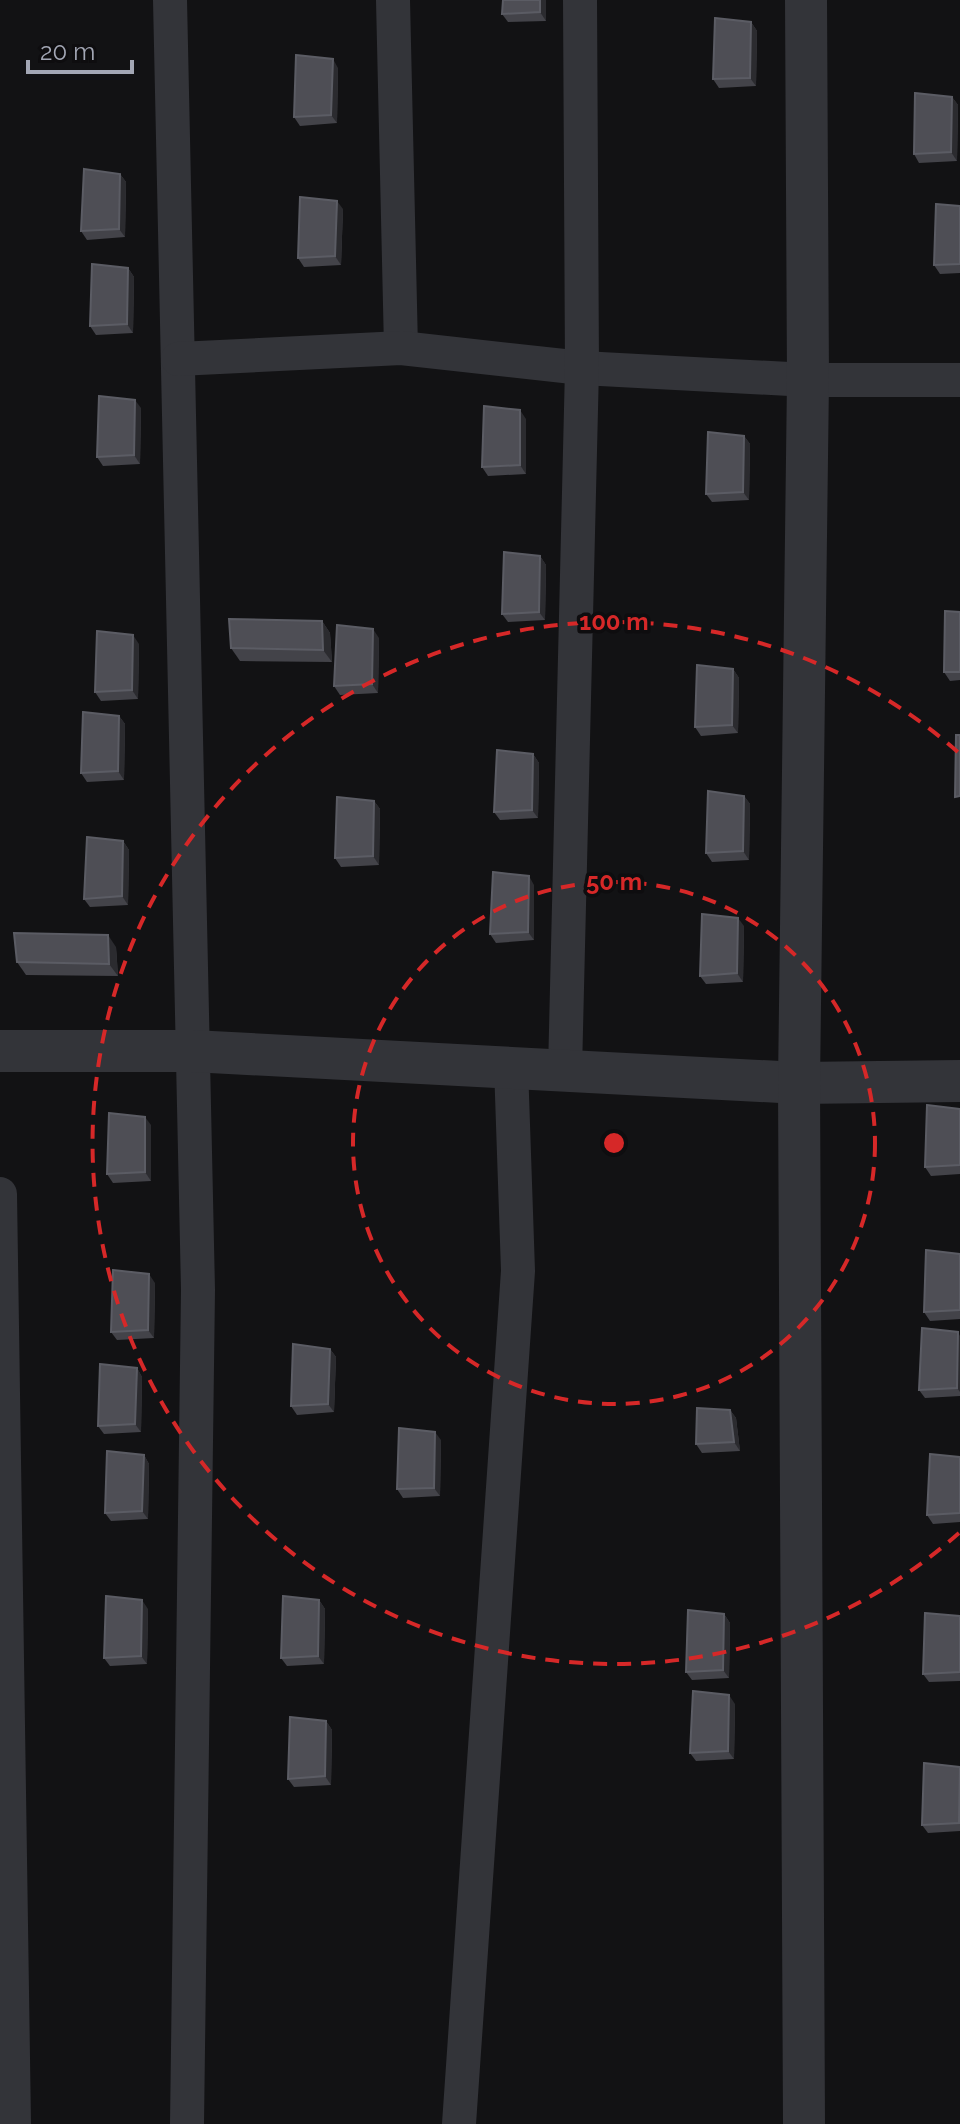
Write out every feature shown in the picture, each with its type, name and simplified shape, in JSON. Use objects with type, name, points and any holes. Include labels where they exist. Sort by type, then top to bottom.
[{"type":"street","points":[[170,0],[198,1290],[187,2124]]},
{"type":"street","points":[[393,0],[401,348]]},
{"type":"street","points":[[565,1071],[582,368],[580,0]]},
{"type":"street","points":[[804,2124],[799,1083],[808,380],[806,0]]},
{"type":"street","points":[[178,359],[401,348],[582,368],[808,380],[960,380]]},
{"type":"street","points":[[0,1051],[192,1051],[799,1083],[960,1081]]},
{"type":"street","points":[[459,2124],[518,1271],[511,1066]]},
{"type":"street","points":[[0,1194],[14,2124]]},
{"type":"building","points":[[503,0],[540,0],[540,12],[502,14]]},
{"type":"building","points":[[715,18],[751,22],[750,78],[713,79]]},
{"type":"building","points":[[296,55],[333,59],[331,115],[294,117]]},
{"type":"building","points":[[915,93],[952,97],[951,152],[914,154]]},
{"type":"building","points":[[84,169],[120,174],[119,229],[81,231]]},
{"type":"building","points":[[300,197],[337,201],[335,256],[298,258]]},
{"type":"building","points":[[936,204],[960,206],[960,264],[934,265]]},
{"type":"building","points":[[92,264],[128,268],[127,324],[90,326]]},
{"type":"building","points":[[99,396],[135,400],[134,455],[97,457]]},
{"type":"building","points":[[484,406],[520,410],[520,465],[482,467]]},
{"type":"building","points":[[708,432],[744,436],[743,492],[706,494]]},
{"type":"building","points":[[504,552],[540,556],[539,612],[502,614]]},
{"type":"building","points":[[945,611],[960,612],[960,672],[944,672]]},
{"type":"building","points":[[229,619],[322,621],[323,650],[231,648]]},
{"type":"building","points":[[337,625],[373,629],[372,684],[334,686]]},
{"type":"building","points":[[97,631],[133,635],[132,690],[95,692]]},
{"type":"building","points":[[697,665],[733,669],[732,725],[695,727]]},
{"type":"building","points":[[83,712],[119,716],[118,771],[81,773]]},
{"type":"building","points":[[956,735],[960,735],[960,796],[955,797]]},
{"type":"building","points":[[497,750],[533,754],[532,810],[494,812]]},
{"type":"building","points":[[708,791],[744,796],[743,851],[706,853]]},
{"type":"building","points":[[337,797],[374,801],[373,856],[335,858]]},
{"type":"building","points":[[87,837],[123,841],[122,896],[84,899]]},
{"type":"building","points":[[493,872],[529,876],[528,932],[490,934]]},
{"type":"building","points":[[702,914],[738,918],[737,973],[700,976]]},
{"type":"building","points":[[14,933],[108,935],[109,964],[17,962]]},
{"type":"building","points":[[927,1105],[960,1109],[960,1165],[925,1167]]},
{"type":"building","points":[[109,1113],[145,1117],[145,1172],[107,1174]]},
{"type":"building","points":[[926,1250],[960,1254],[960,1310],[924,1312]]},
{"type":"building","points":[[113,1270],[149,1274],[148,1330],[111,1332]]},
{"type":"building","points":[[922,1328],[958,1332],[957,1388],[919,1390]]},
{"type":"building","points":[[293,1344],[330,1349],[328,1404],[291,1406]]},
{"type":"building","points":[[100,1364],[137,1368],[135,1424],[98,1426]]},
{"type":"building","points":[[697,1408],[730,1410],[734,1442],[696,1444]]},
{"type":"building","points":[[399,1428],[435,1432],[434,1488],[397,1489]]},
{"type":"building","points":[[107,1451],[144,1455],[142,1511],[105,1513]]},
{"type":"building","points":[[930,1454],[960,1457],[960,1513],[927,1515]]},
{"type":"building","points":[[106,1596],[142,1600],[141,1656],[104,1658]]},
{"type":"building","points":[[283,1596],[319,1600],[318,1656],[281,1658]]},
{"type":"building","points":[[688,1610],[724,1614],[723,1670],[686,1672]]},
{"type":"building","points":[[925,1613],[960,1616],[960,1672],[923,1674]]},
{"type":"building","points":[[693,1691],[729,1695],[728,1751],[690,1753]]},
{"type":"building","points":[[290,1717],[326,1721],[325,1776],[288,1779]]},
{"type":"building","points":[[924,1763],[960,1767],[959,1823],[922,1825]]}]
